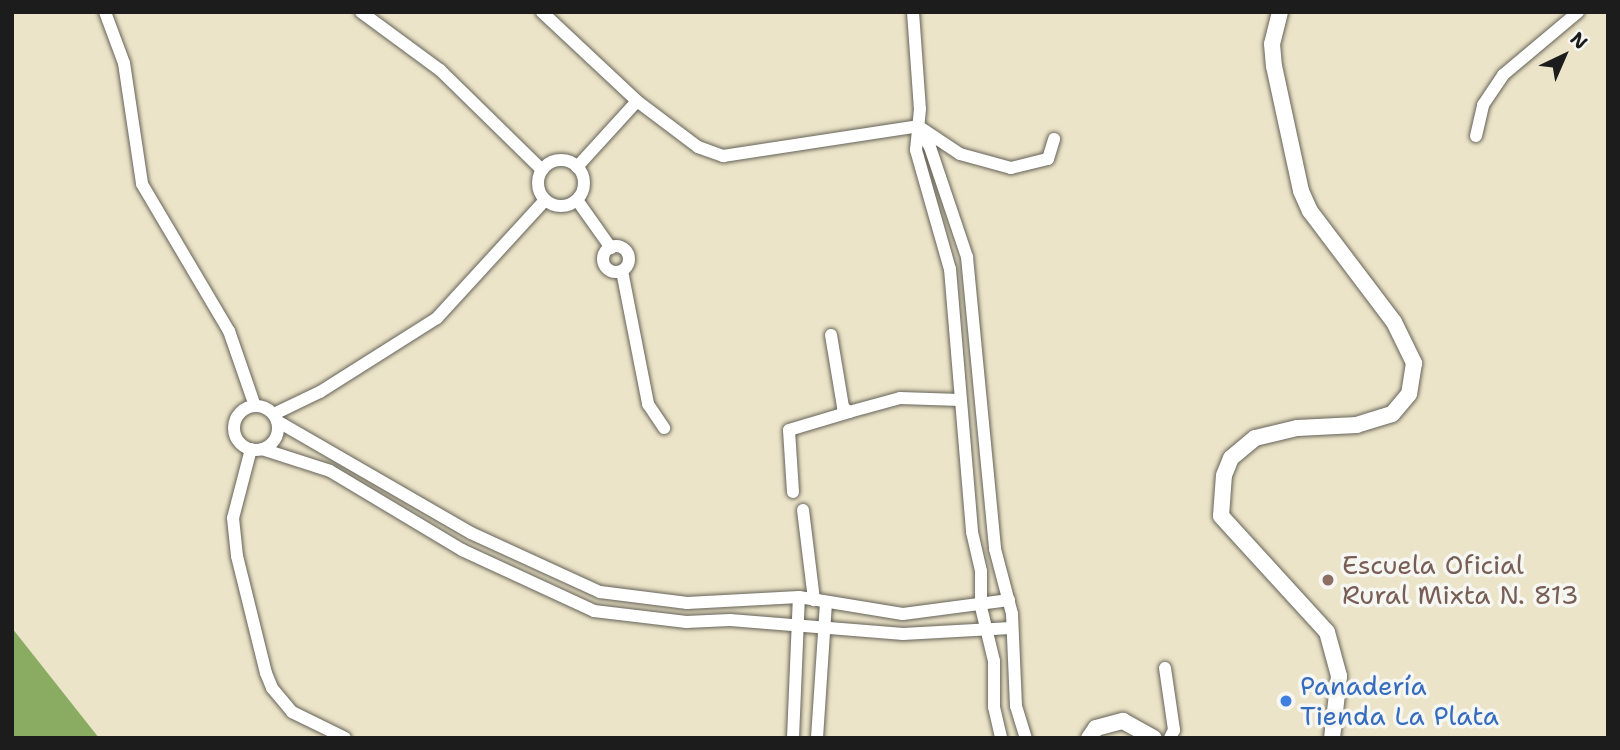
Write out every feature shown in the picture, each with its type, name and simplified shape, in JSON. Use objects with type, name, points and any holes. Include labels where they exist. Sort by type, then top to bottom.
[{"type":"main road","points":[[1280,12],[1272,44],[1274,66],[1301,191],[1310,211],[1394,322],[1415,363],[1409,394],[1392,414],[1357,425],[1297,428],[1255,438],[1231,458],[1221,491],[1221,516],[1231,532],[1327,632],[1339,676],[1332,738]]},
{"type":"main road","points":[[1089,738],[1096,728],[1123,721],[1154,738]]},
{"type":"street","points":[[105,12],[124,62],[142,184],[229,331],[255,406],[471,533],[600,592],[687,603],[799,597],[904,614],[981,607],[1009,600]]},
{"type":"street","points":[[361,12],[440,69],[542,170]]},
{"type":"street","points":[[542,12],[637,100],[698,147],[723,156],[918,126],[960,154],[1011,168],[1048,159],[1054,139]]},
{"type":"street","points":[[913,12],[918,169],[950,269],[981,607],[994,661],[994,707],[1000,738]]},
{"type":"street","points":[[1476,136],[1483,105],[1503,75],[1578,12]]},
{"type":"street","points":[[577,167],[637,100]]},
{"type":"street","points":[[918,126],[934,159],[967,257],[995,549],[1009,600],[1016,706],[1026,738]]},
{"type":"street","points":[[559,161],[577,167],[584,180],[577,200],[565,206],[545,200],[539,189],[542,170],[559,161]]},
{"type":"street","points":[[275,417],[320,392],[437,318],[545,200]]},
{"type":"street","points":[[577,200],[611,248],[627,252],[628,263],[622,271],[648,404],[664,428]]},
{"type":"street","points":[[831,335],[843,407],[849,412]]},
{"type":"street","points":[[793,492],[789,430],[900,398],[960,400]]},
{"type":"street","points":[[255,406],[242,411],[234,428],[238,440],[256,449],[330,471],[462,550],[594,611],[686,622],[903,634],[986,632],[1011,628]]},
{"type":"street","points":[[256,449],[274,442],[275,417]]},
{"type":"street","points":[[256,449],[233,518],[237,556],[266,673],[272,688],[292,712],[345,738]]},
{"type":"street","points":[[803,510],[820,601],[817,738]]},
{"type":"street","points":[[793,738],[795,626],[799,597]]},
{"type":"street","points":[[1165,668],[1174,730],[1170,738]]},
{"type":"green space","points":[[12,628],[99,738],[12,738]]},
{"type":"place","name":"Escuela Oficial Rural Mixta N. 813","points":[[1328,580]]},
{"type":"place","name":"Panadería Tienda La Plata","points":[[1286,701]]}]
